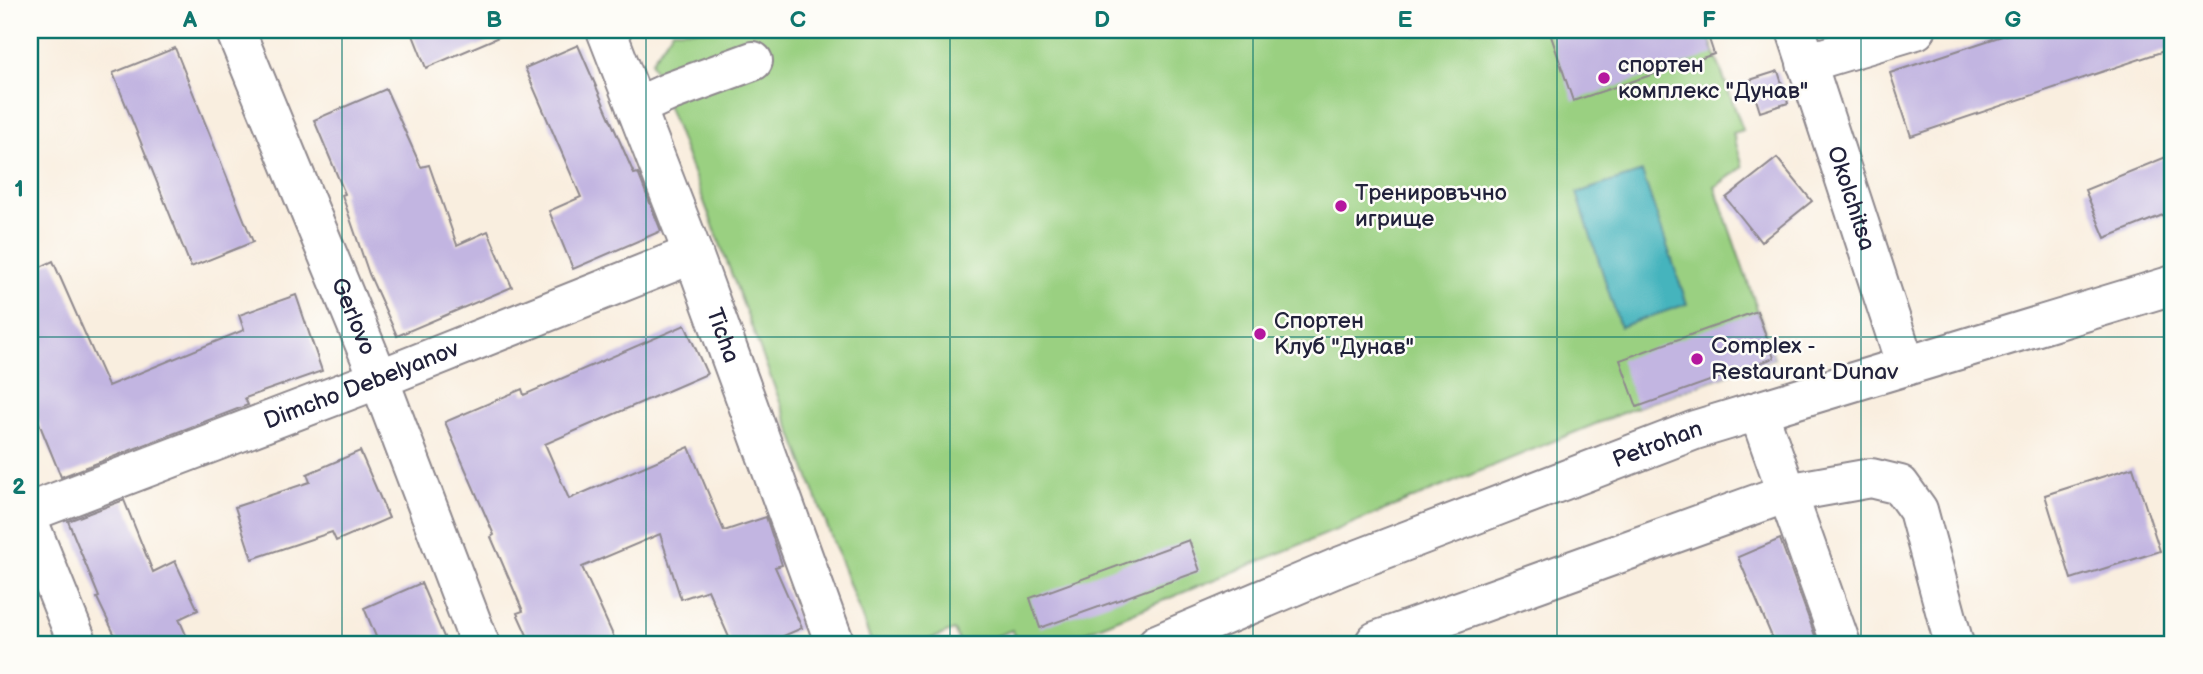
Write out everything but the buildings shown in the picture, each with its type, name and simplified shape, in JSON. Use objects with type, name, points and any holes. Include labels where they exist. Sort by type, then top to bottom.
[{"type":"street","name":"Gerlovo","points":[[235,30],[379,379],[480,644]]},
{"type":"street","points":[[1801,46],[1916,30]]},
{"type":"street","name":"Ticha","points":[[620,40],[636,107],[693,254],[835,644]]},
{"type":"street","name":"Okolchitsa","points":[[1801,46],[1906,366]]},
{"type":"street","points":[[636,107],[753,61]]},
{"type":"street","name":"Dimcho Debelyanov","points":[[30,512],[379,379],[693,254]]},
{"type":"street","name":"Petrohan","points":[[1157,644],[1366,555],[1599,465],[1758,411],[2173,285]]},
{"type":"street","points":[[1758,411],[1841,644]]},
{"type":"street","points":[[1374,644],[1787,493],[1871,478],[1900,485],[1918,510],[1954,644]]},
{"type":"street","points":[[30,525],[78,644]]},
{"type":"green space","name":"Спортен Клуб \"Дунав\"","points":[[673,30],[1706,30],[1743,130],[1733,133],[1743,167],[1715,187],[1774,358],[1637,407],[1057,644],[1019,644],[1012,630],[977,644],[960,644],[954,630],[918,644],[872,644],[651,62]]},
{"type":"water","points":[[1642,172],[1687,304],[1620,327],[1577,193]]},
{"type":"place","name":"спортен комплекс \"Дунав\"","points":[[1604,78]]},
{"type":"place","name":"Тренировъчно игрище","points":[[1341,206]]},
{"type":"place","name":"Спортен Клуб \"Дунав\"","points":[[1260,334]]},
{"type":"place","name":"Complex - Restaurant Dunav","points":[[1697,359]]}]
